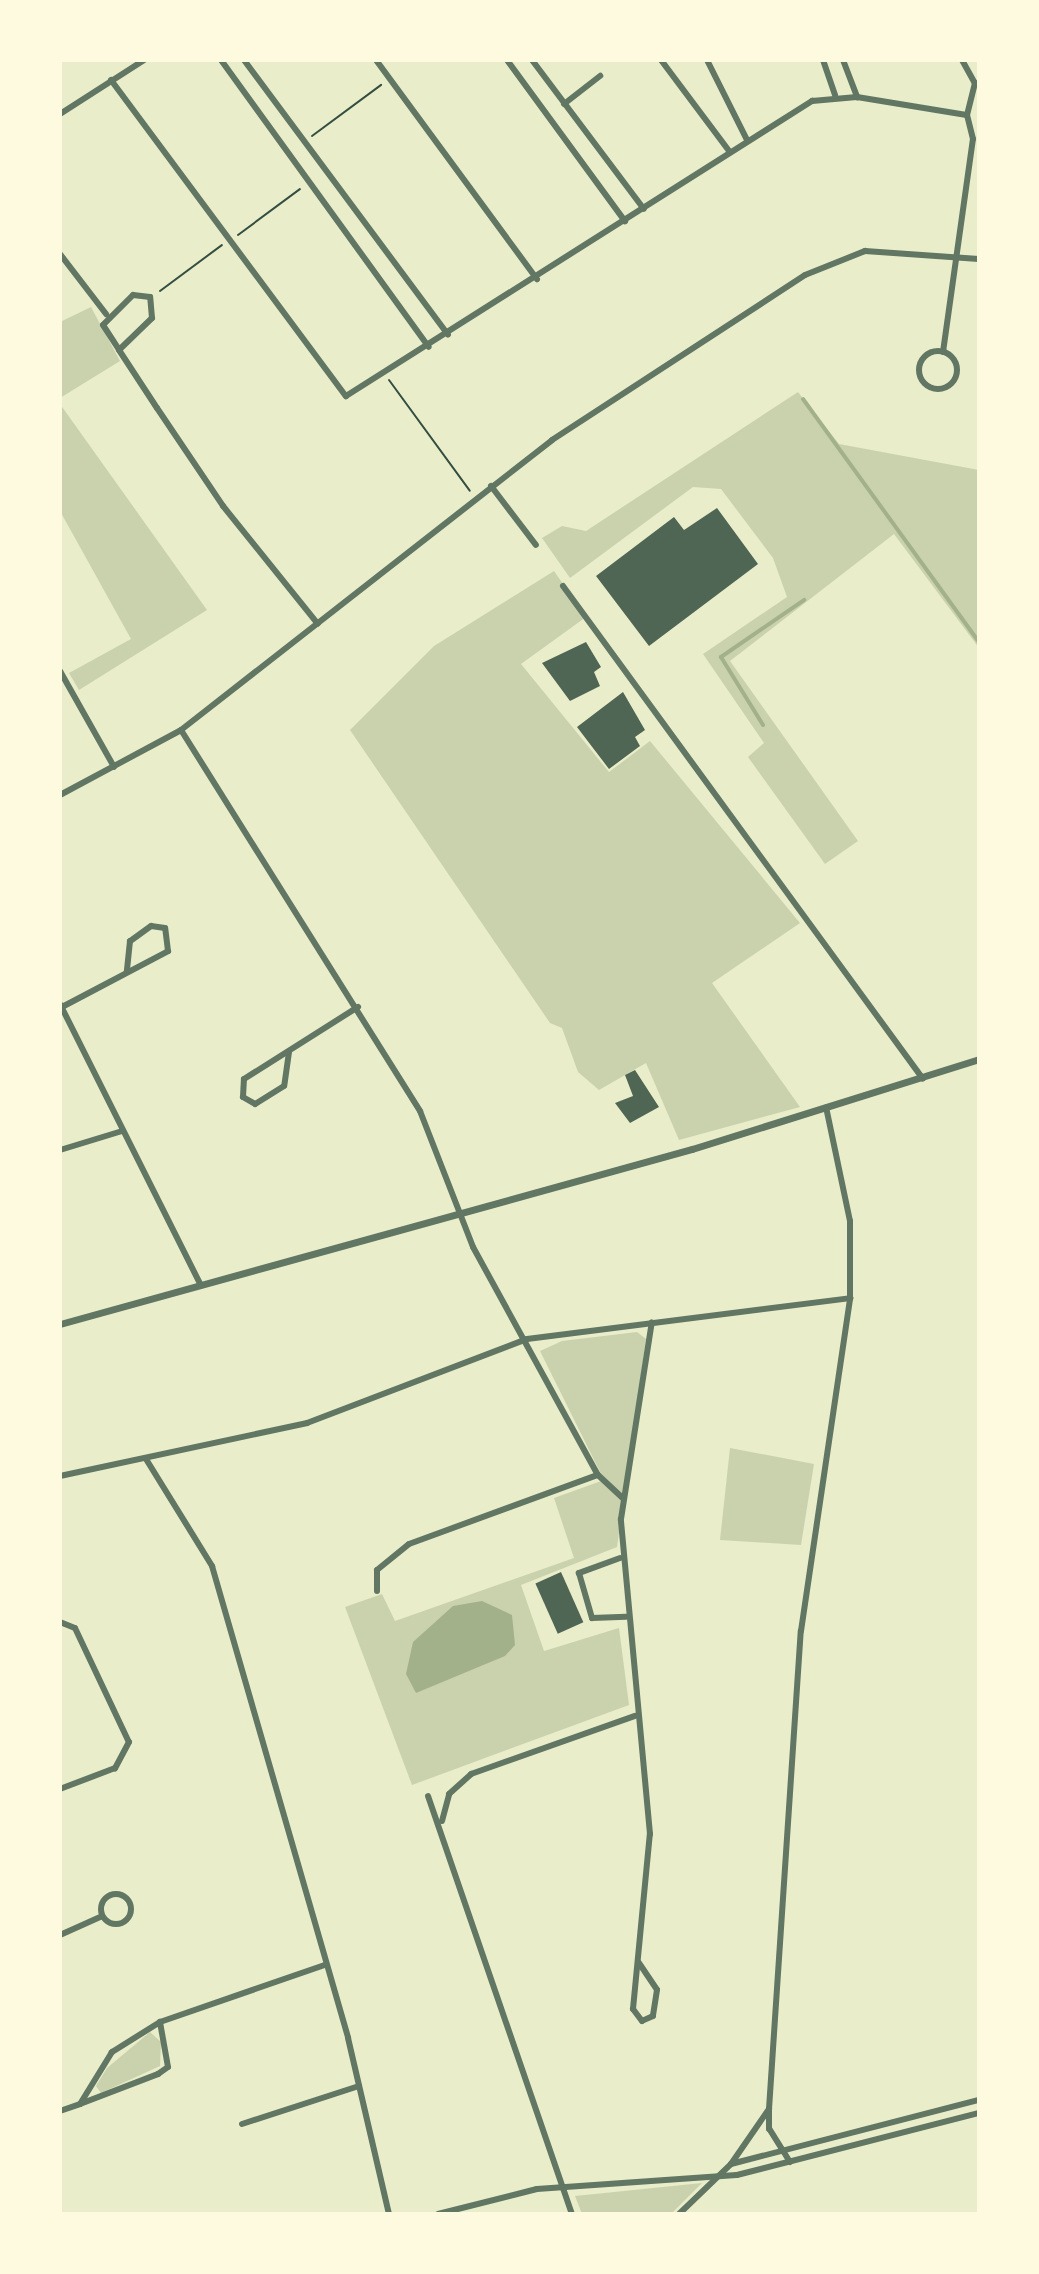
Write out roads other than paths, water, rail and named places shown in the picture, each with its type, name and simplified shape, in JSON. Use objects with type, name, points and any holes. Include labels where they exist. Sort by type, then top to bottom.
[{"type":"street","points":[[60,114],[144,60]]},
{"type":"street","points":[[221,60],[429,347]]},
{"type":"street","points":[[244,60],[448,335]]},
{"type":"street","points":[[376,60],[537,279]]},
{"type":"street","points":[[507,60],[625,221]]},
{"type":"street","points":[[532,60],[644,209]]},
{"type":"street","points":[[661,60],[729,151]]},
{"type":"street","points":[[707,60],[747,140]]},
{"type":"street","points":[[823,60],[835,95]]},
{"type":"street","points":[[843,60],[857,97]]},
{"type":"street","points":[[962,60],[975,83],[967,115]]},
{"type":"street","points":[[564,104],[600,76]]},
{"type":"street","points":[[111,80],[340,394],[386,376],[729,151],[835,95],[967,115],[976,127],[943,352],[958,372],[939,390],[924,383],[920,367],[927,355],[943,352]]},
{"type":"street","points":[[60,795],[181,730],[491,486],[839,257],[891,250],[979,259]]},
{"type":"street","points":[[60,254],[106,314]]},
{"type":"street","points":[[119,350],[152,318],[150,297],[133,295],[106,314],[103,325],[119,350],[223,506],[318,624]]},
{"type":"street","points":[[491,486],[536,545]]},
{"type":"street","points":[[563,586],[923,1079]]},
{"type":"street","points":[[60,671],[114,767]]},
{"type":"street","points":[[181,730],[358,1007],[420,1111],[455,1212],[527,1339],[598,1475],[622,1497]]},
{"type":"street","points":[[127,971],[130,941],[151,926],[165,928],[168,951],[61,1006],[200,1284]]},
{"type":"street","points":[[289,1052],[284,1086],[255,1104],[243,1097],[244,1079],[358,1007]]},
{"type":"street","points":[[60,1324],[826,1107],[979,1059]]},
{"type":"street","points":[[790,2162],[769,2129],[769,2109],[801,1631],[850,1298],[850,1221],[826,1107]]},
{"type":"street","points":[[60,1150],[122,1131]]},
{"type":"street","points":[[60,1476],[146,1459],[354,1409],[527,1339],[850,1298]]},
{"type":"street","points":[[639,1963],[657,1990],[653,2016],[642,2021],[633,2009],[650,1834],[620,1558],[622,1497],[652,1322]]},
{"type":"street","points":[[146,1459],[212,1566],[359,2086],[389,2214]]},
{"type":"street","points":[[377,1591],[377,1570],[409,1544],[598,1475]]},
{"type":"street","points":[[620,1558],[579,1573],[592,1618],[626,1617]]},
{"type":"street","points":[[60,1622],[79,1634],[129,1742],[115,1768],[60,1789]]},
{"type":"street","points":[[442,1821],[449,1794],[471,1774],[635,1716]]},
{"type":"street","points":[[428,1796],[442,1821],[572,2214]]},
{"type":"street","points":[[124,1894],[133,1914],[110,1924],[100,1917],[103,1902],[124,1894]]},
{"type":"street","points":[[60,1935],[100,1917]]},
{"type":"street","points":[[80,2104],[112,2052],[160,2022],[325,1965]]},
{"type":"street","points":[[60,2111],[168,2067],[160,2022]]},
{"type":"street","points":[[242,2124],[359,2086]]},
{"type":"street","points":[[731,2164],[979,2100]]},
{"type":"street","points":[[679,2214],[720,2177],[769,2109]]},
{"type":"street","points":[[438,2214],[494,2195],[720,2177],[979,2113]]},
{"type":"waterway","points":[[803,399],[979,642]]},
{"type":"waterway","points":[[763,725],[721,657],[804,600]]}]
